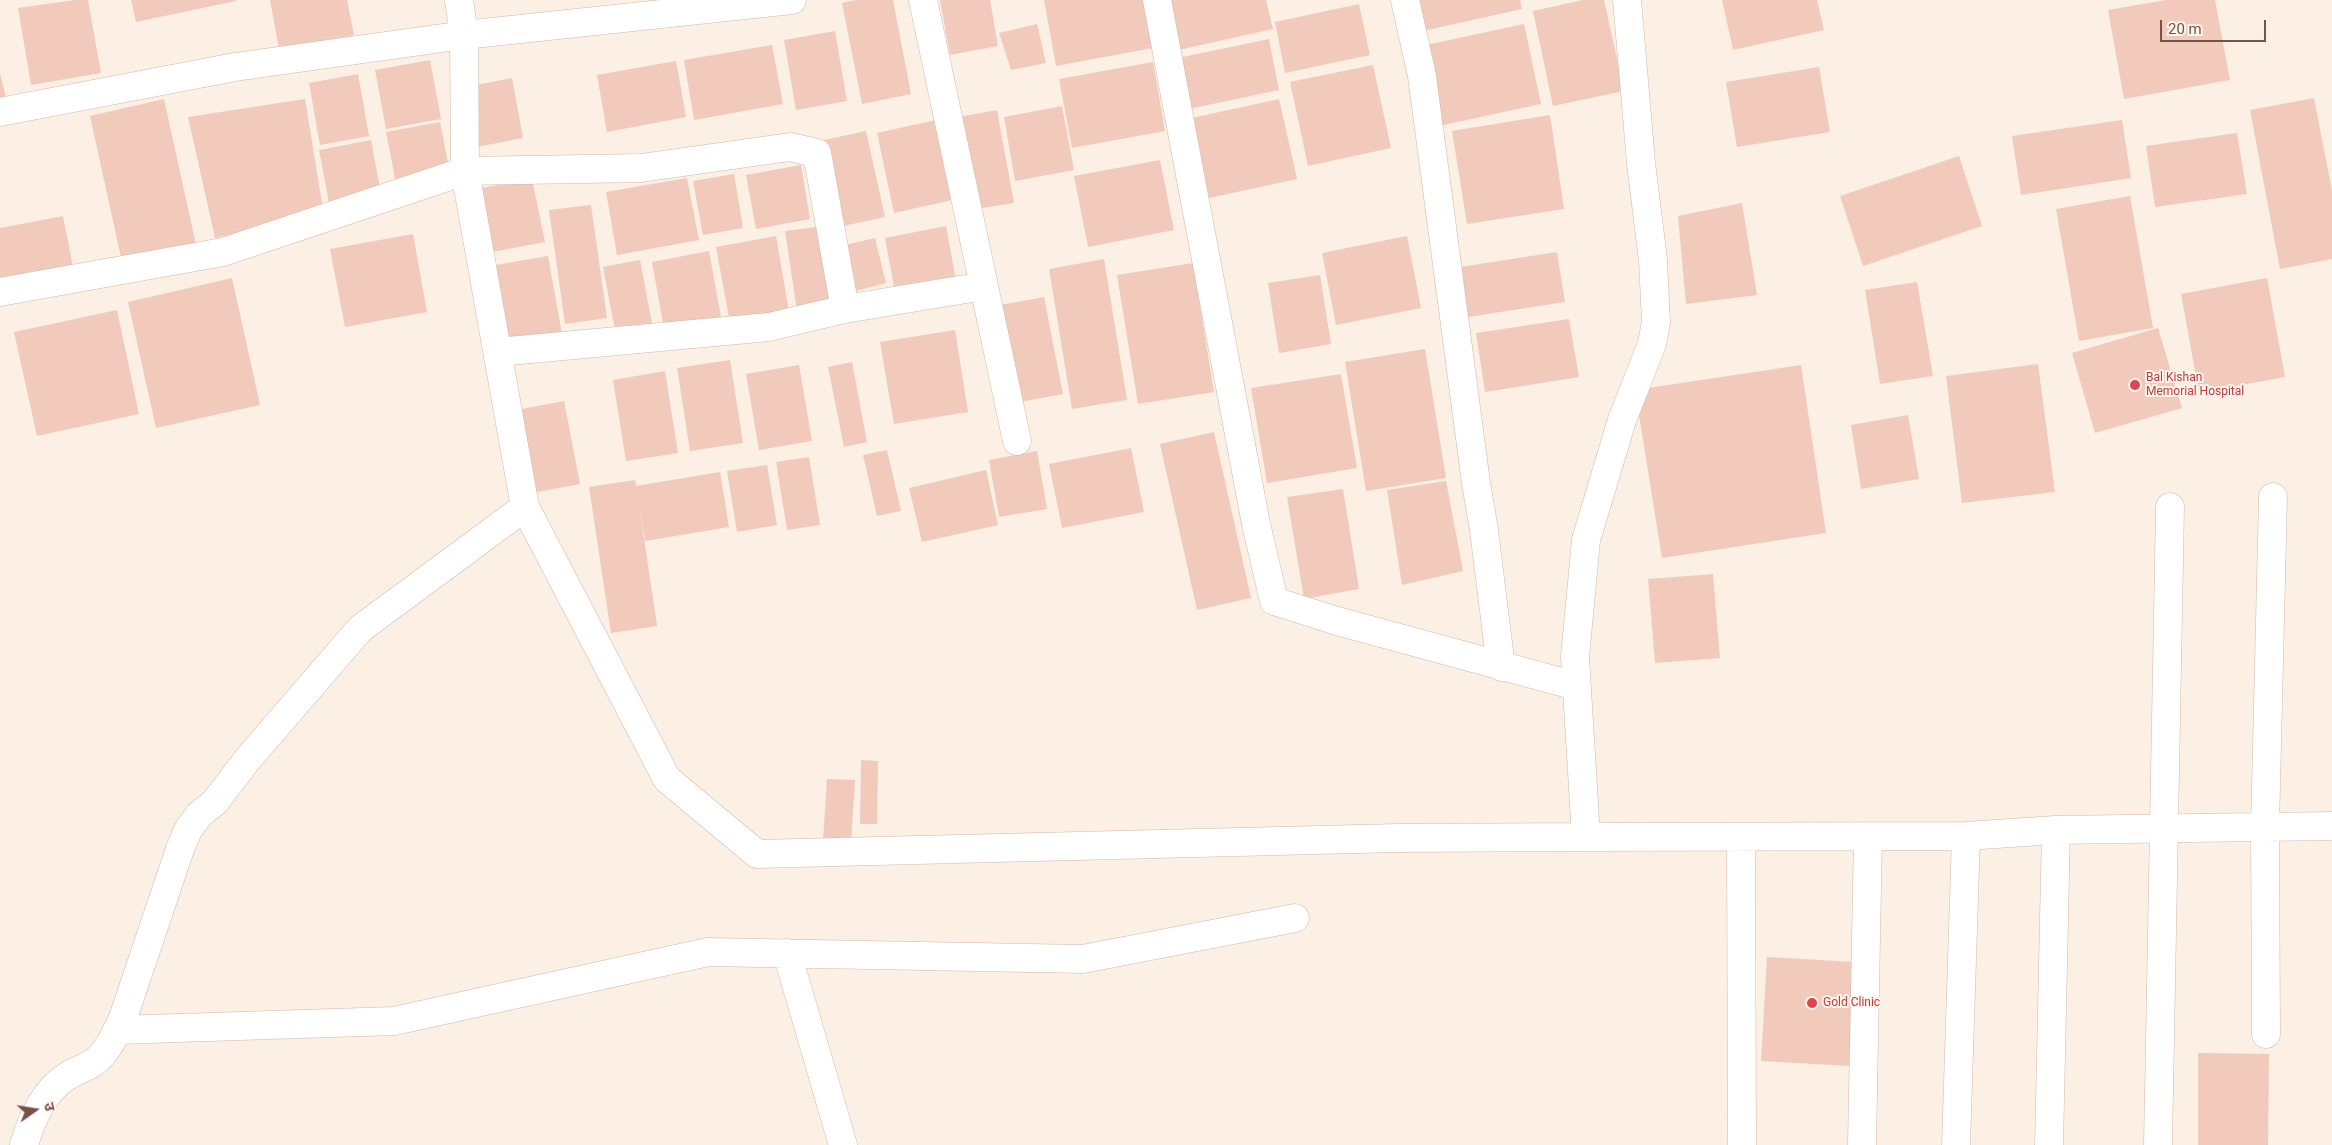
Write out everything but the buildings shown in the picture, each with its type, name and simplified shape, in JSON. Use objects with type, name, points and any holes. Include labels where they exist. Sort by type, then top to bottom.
[{"type":"street","points":[[459,0],[464,35],[466,171],[525,507],[667,779],[757,854],[1398,838],[1966,836],[2056,830],[2332,826]]},
{"type":"street","points":[[0,112],[235,67],[464,35],[611,10],[792,0]]},
{"type":"street","points":[[923,0],[1017,441]]},
{"type":"street","points":[[1157,0],[1256,524],[1274,601],[1337,621],[1576,686]]},
{"type":"street","points":[[1406,0],[1422,76],[1501,667]]},
{"type":"street","points":[[1586,838],[1575,657],[1586,540],[1622,420],[1652,344],[1656,322],[1653,260],[1641,163],[1627,0]]},
{"type":"street","points":[[0,292],[223,252],[466,171],[641,168],[790,147],[817,153],[845,309]]},
{"type":"street","points":[[498,352],[769,327],[845,309],[984,286]]},
{"type":"street","points":[[2266,1034],[2265,827],[2273,497]]},
{"type":"street","points":[[24,1145],[38,1108],[55,1084],[101,1057],[117,1030],[180,849],[188,830],[199,815],[215,802],[247,760],[360,629],[525,507]]},
{"type":"street","points":[[2158,1145],[2170,507]]},
{"type":"street","points":[[2049,1145],[2056,830]]},
{"type":"street","points":[[1956,1145],[1966,836]]},
{"type":"street","points":[[1862,1145],[1868,837]]},
{"type":"street","points":[[1741,838],[1742,1145]]},
{"type":"street","points":[[117,1030],[394,1020],[708,952],[1083,959],[1295,918]]},
{"type":"street","points":[[787,953],[843,1145]]},
{"type":"place","name":"Bal Kishan Memorial Hospital","points":[[2135,385]]},
{"type":"place","name":"Gold Clinic","points":[[1812,1003]]}]
